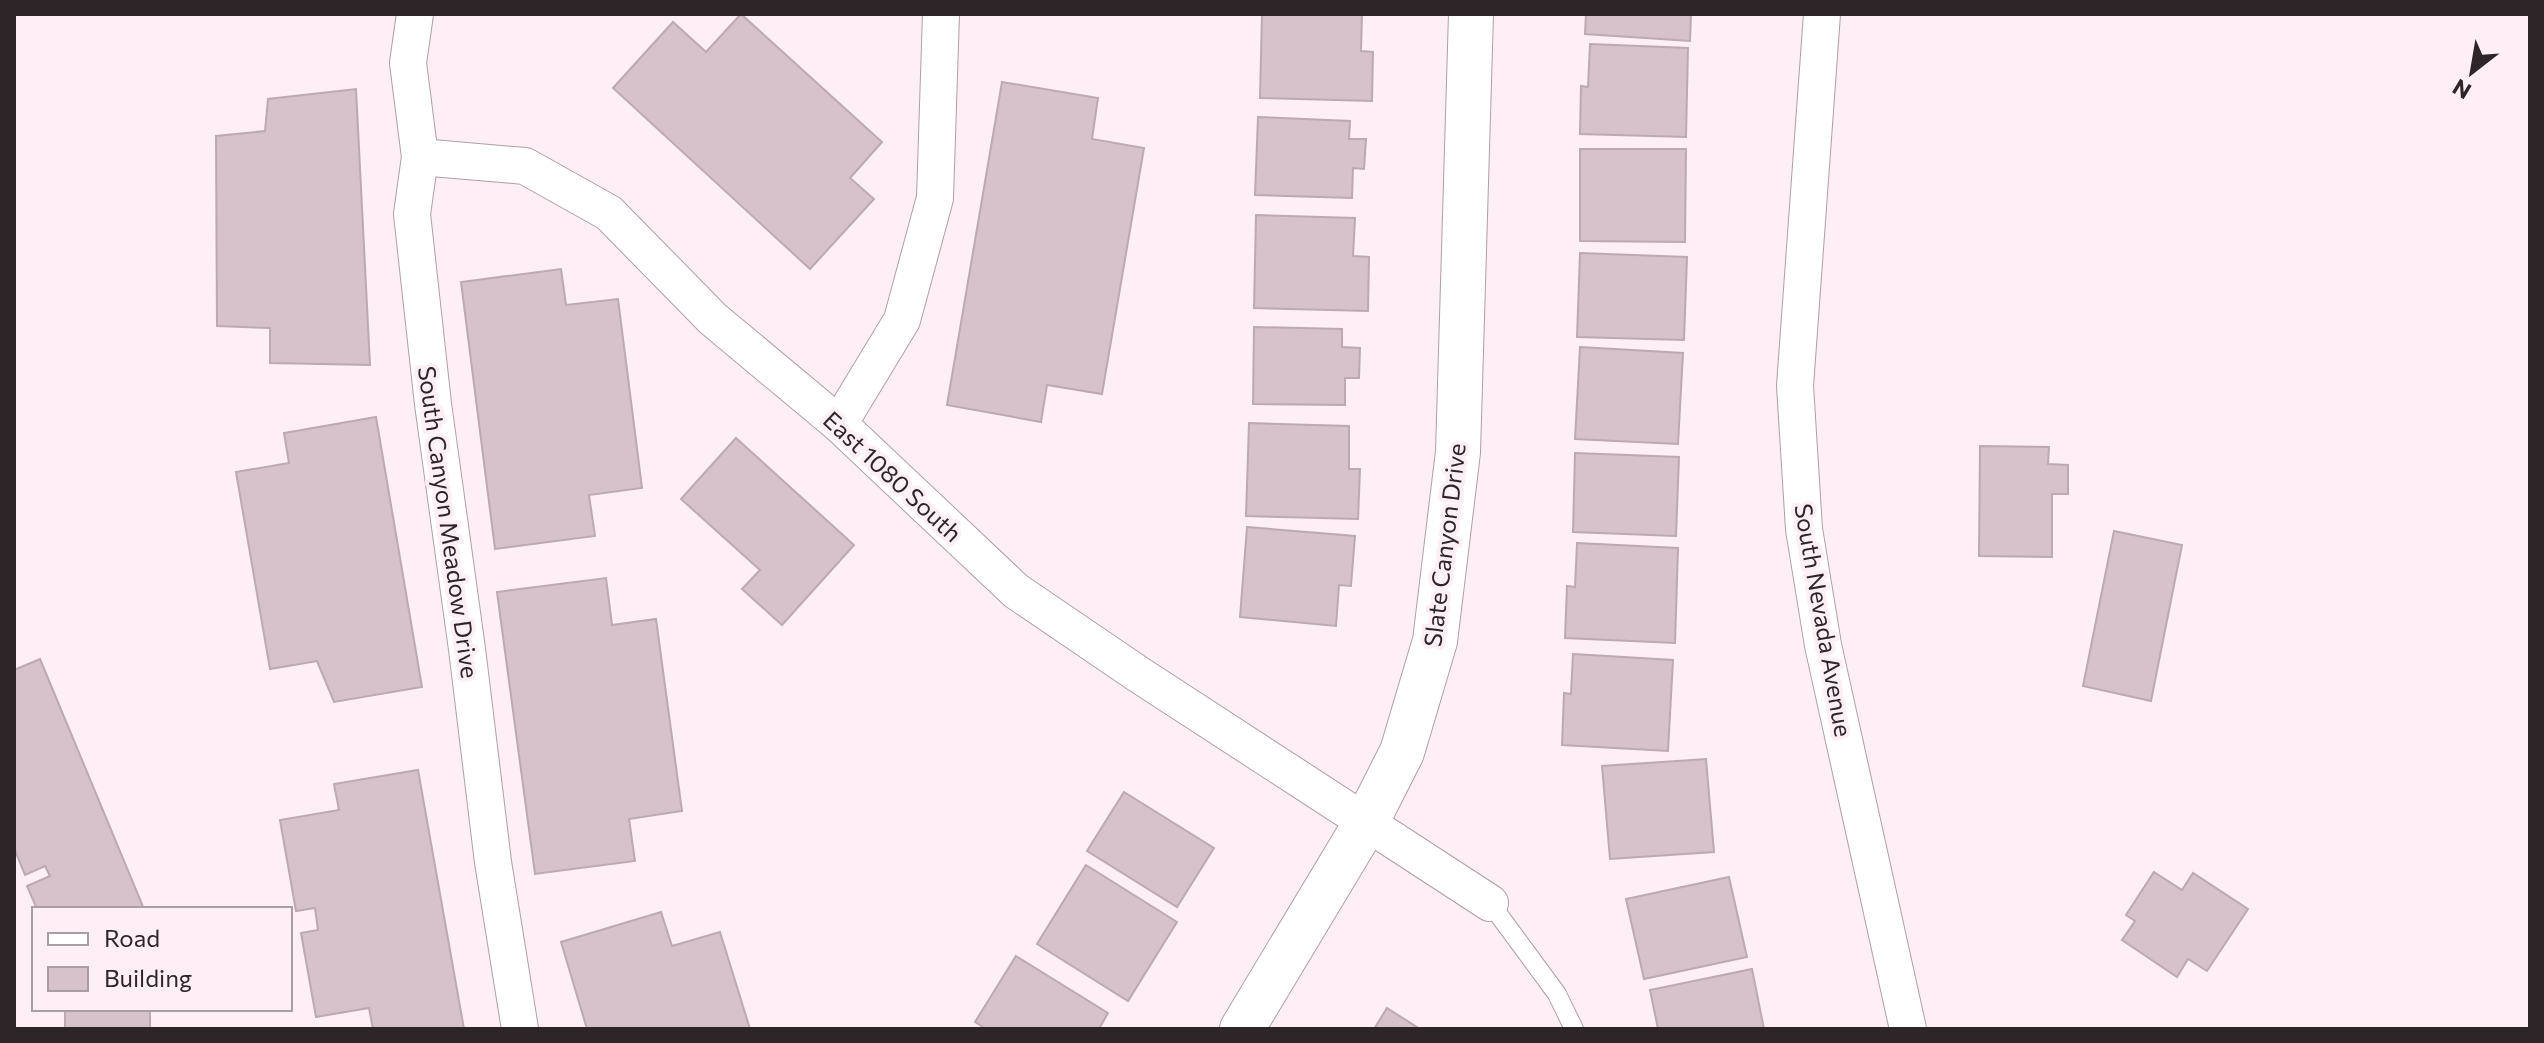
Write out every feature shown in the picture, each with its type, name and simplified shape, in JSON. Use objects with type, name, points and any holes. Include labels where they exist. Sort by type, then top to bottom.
[{"type":"street","name":"South Canyon Meadow Drive","points":[[415,14],[408,63],[420,157],[412,214],[433,404],[493,862],[520,1029]]},
{"type":"street","points":[[839,424],[902,320],[935,198],[941,14]]},
{"type":"street","name":"Slate Canyon Drive","points":[[1242,1029],[1367,821],[1402,752],[1435,641],[1458,452],[1471,14]]},
{"type":"street","name":"South Nevada Avenue","points":[[1822,14],[1795,386],[1804,529],[1823,645],[1908,1029]]},
{"type":"street","name":"East 1080 South","points":[[420,157],[525,166],[609,213],[713,319],[839,424],[1016,591],[1490,903]]},
{"type":"lane","points":[[1490,903],[1557,994],[1574,1029]]},
{"type":"building","points":[[741,14],[882,142],[850,178],[874,199],[810,269],[613,88],[673,22],[706,52]]},
{"type":"building","points":[[1262,14],[1362,14],[1361,51],[1373,52],[1372,101],[1260,98]]},
{"type":"building","points":[[1586,14],[1691,14],[1690,41],[1585,34]]},
{"type":"building","points":[[1590,44],[1688,48],[1686,137],[1580,134],[1581,86],[1588,87]]},
{"type":"building","points":[[1002,82],[1098,98],[1092,139],[1144,148],[1102,394],[1047,385],[1041,422],[947,405]]},
{"type":"building","points":[[356,89],[370,365],[270,363],[270,328],[217,326],[216,136],[265,131],[268,99]]},
{"type":"building","points":[[1258,117],[1350,121],[1349,139],[1366,139],[1364,169],[1353,168],[1352,198],[1255,195]]},
{"type":"building","points":[[1580,149],[1686,149],[1685,242],[1580,241]]},
{"type":"building","points":[[1256,215],[1355,218],[1353,256],[1369,257],[1368,311],[1254,308]]},
{"type":"building","points":[[1580,253],[1687,257],[1684,340],[1577,337]]},
{"type":"building","points":[[561,269],[566,305],[618,299],[642,488],[589,495],[595,536],[495,549],[461,282]]},
{"type":"building","points":[[1254,327],[1342,329],[1342,347],[1360,348],[1359,378],[1345,378],[1345,405],[1253,404]]},
{"type":"building","points":[[1580,347],[1683,353],[1678,444],[1575,439]]},
{"type":"building","points":[[376,417],[422,687],[334,702],[317,661],[270,669],[236,472],[289,463],[284,433]]},
{"type":"building","points":[[1249,423],[1349,426],[1349,469],[1360,469],[1358,519],[1246,516]]},
{"type":"building","points":[[736,438],[854,545],[782,625],[742,589],[760,570],[681,499]]},
{"type":"building","points":[[1980,446],[2049,447],[2048,464],[2068,465],[2068,494],[2052,494],[2052,557],[1979,556]]},
{"type":"building","points":[[1575,453],[1679,457],[1676,536],[1573,532]]},
{"type":"building","points":[[1247,527],[1355,536],[1351,586],[1339,585],[1336,626],[1240,617]]},
{"type":"building","points":[[2114,531],[2182,545],[2151,701],[2083,686]]},
{"type":"building","points":[[1577,543],[1678,548],[1675,643],[1565,638],[1567,586],[1575,587]]},
{"type":"building","points":[[606,578],[612,625],[656,619],[682,811],[629,819],[635,861],[535,874],[497,592]]},
{"type":"building","points":[[1573,654],[1673,660],[1668,751],[1562,745],[1564,693],[1571,694]]},
{"type":"building","points":[[40,659],[143,907],[36,907],[27,886],[50,876],[45,866],[25,875],[14,848],[14,670]]},
{"type":"building","points":[[1706,759],[1714,852],[1610,859],[1602,766]]},
{"type":"building","points":[[418,770],[464,1029],[373,1029],[369,1008],[316,1017],[301,933],[318,930],[315,908],[296,911],[280,820],[339,810],[334,784]]},
{"type":"building","points":[[1124,792],[1214,848],[1177,907],[1087,851]]},
{"type":"building","points":[[1086,865],[1177,922],[1128,1001],[1037,944]]},
{"type":"building","points":[[2154,872],[2182,890],[2193,873],[2248,909],[2207,971],[2188,959],[2177,977],[2122,940],[2135,921],[2126,915]]},
{"type":"building","points":[[1729,877],[1747,957],[1644,979],[1626,899]]},
{"type":"building","points":[[661,912],[672,946],[720,932],[750,1029],[587,1029],[561,942]]},
{"type":"building","points":[[1016,956],[1108,1013],[1099,1029],[986,1029],[975,1022]]},
{"type":"building","points":[[1752,969],[1764,1029],[1658,1029],[1650,990]]},
{"type":"building","points":[[1387,1008],[1420,1029],[1374,1029]]},
{"type":"building","points":[[65,1011],[150,1011],[150,1029],[65,1029]]}]
